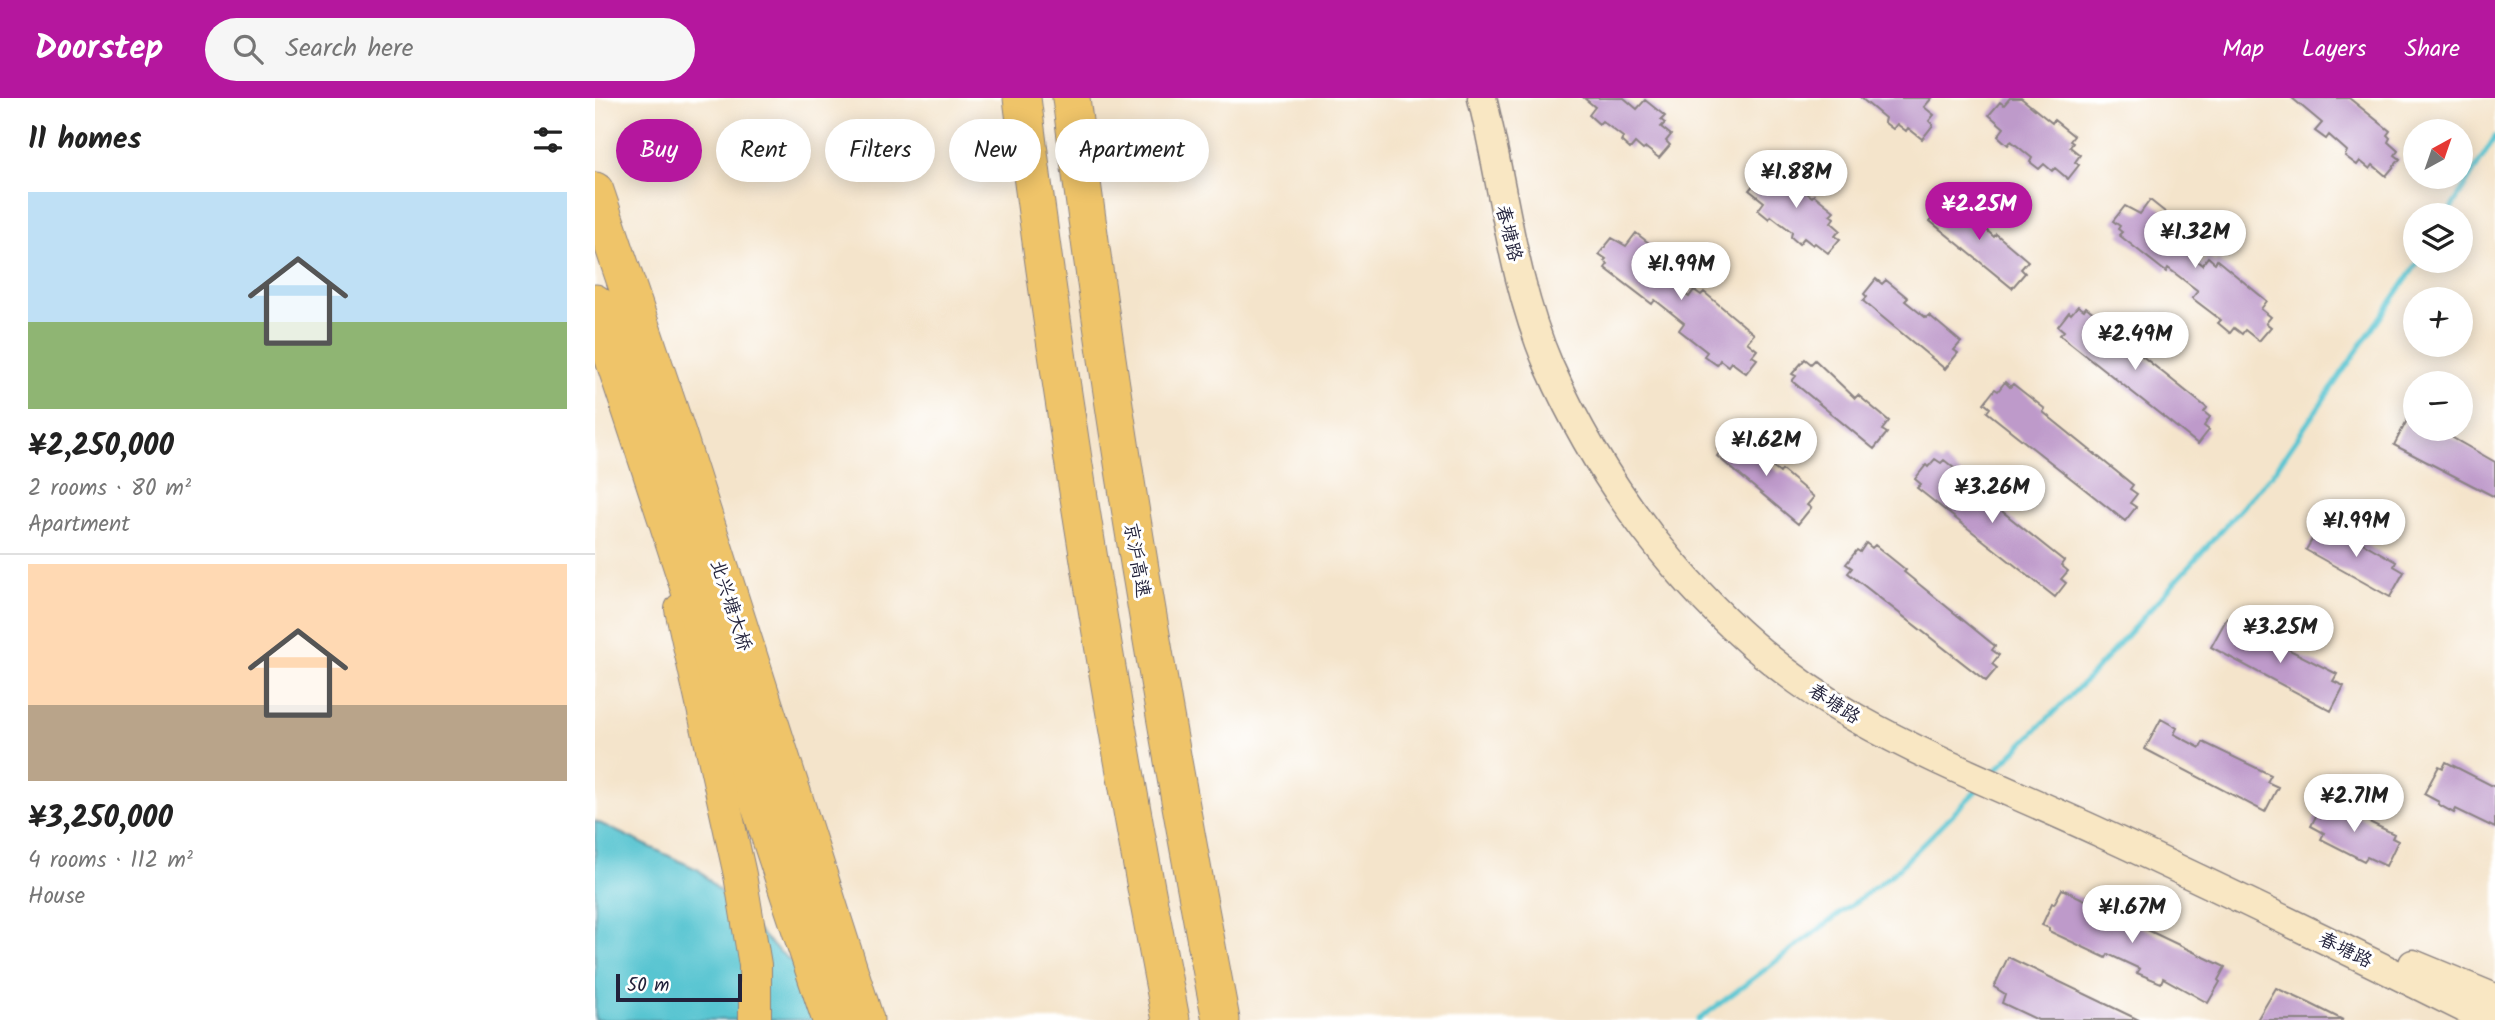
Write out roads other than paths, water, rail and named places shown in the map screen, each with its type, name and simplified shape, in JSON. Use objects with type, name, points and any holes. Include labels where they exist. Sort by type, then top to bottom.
[{"type":"highway","points":[[1022,98],[1074,472],[1133,826],[1171,1020]]},
{"type":"highway","name":"京沪高速","points":[[1071,98],[1123,467],[1182,818],[1221,1020]]},
{"type":"highway","name":"北兴塘大桥","points":[[595,191],[677,433],[865,1020]]},
{"type":"highway","name":"北兴塘大桥","points":[[595,303],[831,1020]]},
{"type":"highway","points":[[677,433],[887,1020]]},
{"type":"main road","points":[[643,443],[740,875],[755,965],[755,1020]]},
{"type":"street","name":"春塘路","points":[[1482,98],[1507,228],[1534,324],[1548,362],[1580,431],[1625,504],[1649,537],[1713,606],[1777,663],[1852,716],[1893,738],[2021,791],[2326,928],[2495,998]]},
{"type":"street","name":"春塘路","points":[[1495,98],[1532,288],[1550,349],[1590,430],[1653,530],[1697,578],[1754,633],[1816,681],[1884,723],[1966,767]]},
{"type":"street","name":"春塘路","points":[[2021,791],[2488,1020]]},
{"type":"water","points":[[595,821],[699,870],[774,947],[862,1020],[595,1020]]},
{"type":"waterway","points":[[2454,203],[2495,137]]},
{"type":"waterway","points":[[1992,774],[2092,674],[2273,473],[2411,273]]},
{"type":"waterway","points":[[1698,1020],[1895,872],[1978,789]]}]
